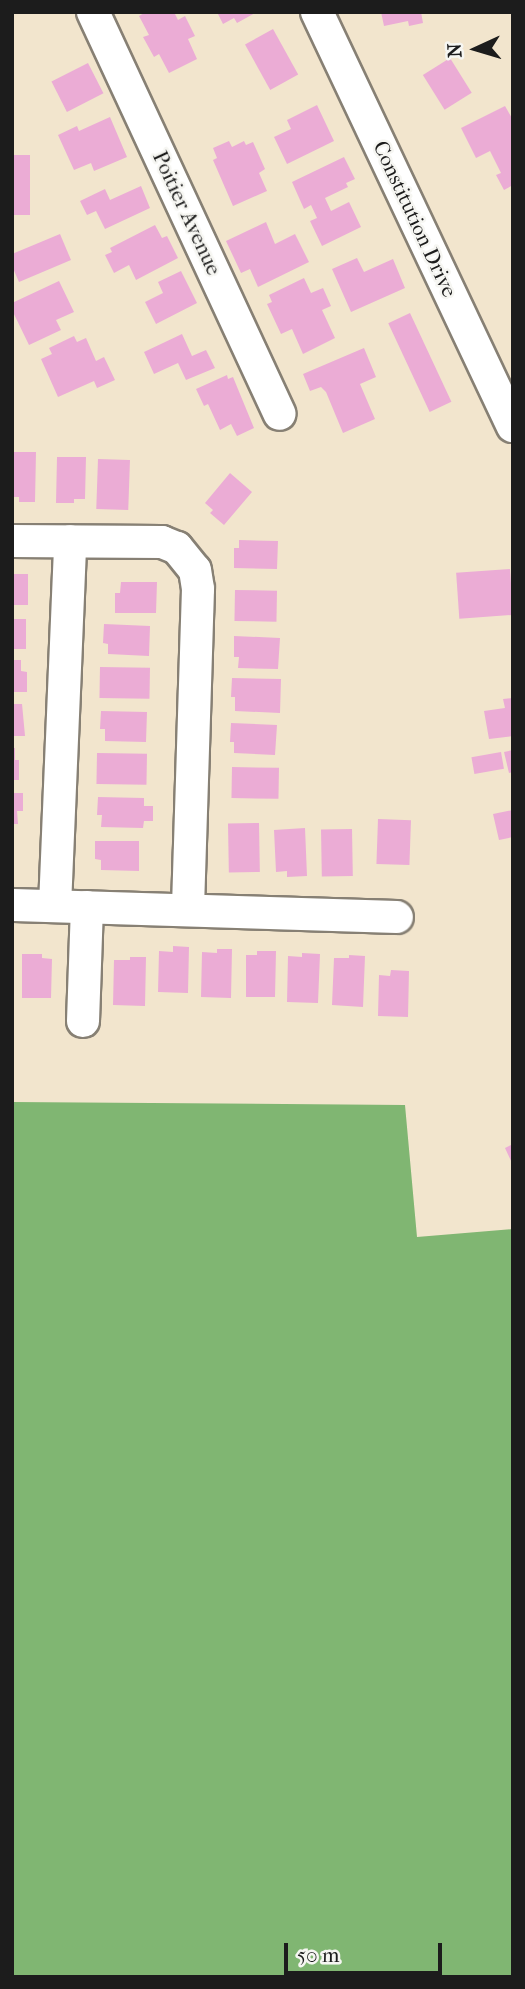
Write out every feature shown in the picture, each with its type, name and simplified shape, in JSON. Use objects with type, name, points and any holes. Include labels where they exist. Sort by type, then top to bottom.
[{"type":"street","name":"Poitier Avenue","points":[[93,12],[280,414]]},
{"type":"street","name":"Constitution Drive","points":[[317,12],[513,426]]},
{"type":"street","points":[[12,541],[162,542],[177,548],[195,570],[198,589],[188,909]]},
{"type":"street","points":[[55,906],[69,541]]},
{"type":"street","points":[[12,905],[397,916]]},
{"type":"street","points":[[83,1021],[87,907]]},
{"type":"green space","points":[[12,1102],[405,1105],[417,1237],[513,1229],[513,1977],[12,1977]]},
{"type":"building","points":[[146,12],[174,12],[178,20],[185,16],[195,36],[188,39],[197,59],[169,73],[159,54],[154,57],[143,37],[149,35],[139,16]]},
{"type":"building","points":[[217,12],[257,12],[237,23],[234,18],[223,24]]},
{"type":"building","points":[[381,12],[421,12],[423,23],[409,26],[408,21],[384,26]]},
{"type":"building","points":[[273,29],[298,74],[270,90],[245,45]]},
{"type":"building","points":[[450,58],[472,93],[445,110],[423,75]]},
{"type":"building","points":[[88,63],[103,93],[67,112],[51,82]]},
{"type":"building","points":[[317,105],[334,141],[287,164],[274,137],[291,129],[287,120]]},
{"type":"building","points":[[505,106],[513,120],[513,185],[504,190],[496,175],[501,173],[490,151],[476,158],[461,128]]},
{"type":"building","points":[[110,117],[127,157],[94,171],[91,163],[74,170],[58,135],[77,126],[79,131]]},
{"type":"building","points":[[229,141],[232,147],[244,141],[246,145],[253,142],[265,169],[259,173],[267,191],[233,206],[213,160],[217,158],[213,148]]},
{"type":"building","points":[[12,155],[30,155],[30,215],[12,215]]},
{"type":"building","points":[[344,157],[355,179],[346,183],[348,187],[325,198],[331,211],[349,202],[361,227],[322,246],[310,221],[317,218],[311,205],[304,209],[292,182]]},
{"type":"building","points":[[141,186],[150,208],[105,229],[96,211],[87,215],[80,201],[105,189],[110,200]]},
{"type":"building","points":[[266,222],[275,244],[295,234],[309,262],[258,287],[250,269],[241,273],[226,241]]},
{"type":"building","points":[[155,225],[162,238],[167,236],[178,258],[136,280],[129,265],[114,273],[105,255],[112,252],[110,248]]},
{"type":"building","points":[[60,234],[71,260],[19,282],[12,266],[12,254]]},
{"type":"building","points":[[357,258],[364,272],[393,259],[405,288],[351,312],[332,269]]},
{"type":"building","points":[[181,271],[197,303],[156,324],[145,302],[163,293],[158,282]]},
{"type":"building","points":[[304,278],[311,293],[323,288],[331,306],[322,310],[335,338],[303,354],[292,329],[281,334],[267,304],[272,302],[269,295]]},
{"type":"building","points":[[59,281],[74,312],[56,320],[61,330],[29,345],[12,310],[12,303]]},
{"type":"building","points":[[410,313],[451,402],[430,412],[388,323]]},
{"type":"building","points":[[182,334],[192,356],[206,350],[215,368],[186,380],[178,363],[154,374],[144,352]]},
{"type":"building","points":[[74,336],[77,342],[86,338],[96,361],[104,357],[115,380],[97,388],[94,381],[58,397],[41,359],[52,354],[49,348]]},
{"type":"building","points":[[364,348],[376,377],[360,384],[375,419],[343,433],[326,392],[321,387],[310,391],[303,374]]},
{"type":"building","points":[[227,375],[228,379],[233,377],[254,428],[237,436],[231,424],[220,430],[208,404],[204,406],[196,389]]},
{"type":"building","points":[[12,452],[36,452],[35,502],[19,502],[19,497],[12,497]]},
{"type":"building","points":[[57,457],[86,457],[85,499],[74,499],[74,503],[56,503]]},
{"type":"building","points":[[98,459],[130,460],[128,510],[96,509]]},
{"type":"building","points":[[230,473],[252,492],[224,525],[210,513],[213,510],[205,503]]},
{"type":"building","points":[[239,540],[278,541],[277,569],[234,568],[234,548],[239,548]]},
{"type":"building","points":[[510,569],[513,615],[459,619],[456,573]]},
{"type":"building","points":[[12,574],[28,574],[28,605],[12,605]]},
{"type":"building","points":[[121,582],[157,582],[156,613],[115,613],[115,593],[120,593]]},
{"type":"building","points":[[235,590],[277,591],[276,622],[234,621]]},
{"type":"building","points":[[12,619],[26,619],[26,649],[12,649]]},
{"type":"building","points":[[104,624],[150,626],[149,656],[108,654],[108,644],[103,643]]},
{"type":"building","points":[[234,636],[280,638],[278,669],[238,668],[239,657],[234,657]]},
{"type":"building","points":[[12,660],[21,660],[21,671],[27,672],[27,692],[12,692]]},
{"type":"building","points":[[100,667],[150,668],[149,699],[99,698]]},
{"type":"building","points":[[232,678],[281,679],[280,713],[235,711],[235,697],[231,697]]},
{"type":"building","points":[[513,698],[513,736],[489,739],[484,711],[505,708],[503,699]]},
{"type":"building","points":[[12,704],[22,704],[25,736],[12,736]]},
{"type":"building","points":[[101,711],[147,712],[146,742],[105,741],[105,729],[100,729]]},
{"type":"building","points":[[231,723],[277,725],[275,755],[234,753],[234,742],[230,742]]},
{"type":"building","points":[[12,748],[15,748],[15,760],[19,760],[19,780],[12,780]]},
{"type":"building","points":[[513,750],[513,772],[509,773],[504,752]]},
{"type":"building","points":[[501,752],[504,769],[474,774],[471,757]]},
{"type":"building","points":[[97,753],[147,754],[146,785],[96,784]]},
{"type":"building","points":[[232,767],[279,768],[278,799],[231,798]]},
{"type":"building","points":[[12,793],[23,793],[23,811],[17,811],[18,824],[12,824]]},
{"type":"building","points":[[98,797],[144,798],[144,806],[153,806],[153,821],[144,821],[143,828],[101,827],[102,815],[97,815]]},
{"type":"building","points":[[513,810],[513,837],[499,840],[493,814]]},
{"type":"building","points":[[378,819],[411,820],[409,865],[376,864]]},
{"type":"building","points":[[259,823],[260,872],[229,873],[228,824]]},
{"type":"building","points":[[305,828],[307,876],[287,877],[287,871],[276,872],[274,830]]},
{"type":"building","points":[[352,829],[353,876],[322,877],[321,830]]},
{"type":"building","points":[[95,841],[139,841],[139,871],[101,870],[101,860],[95,859]]},
{"type":"building","points":[[173,946],[189,947],[188,993],[158,992],[159,951],[173,952]]},
{"type":"building","points":[[217,949],[232,949],[231,998],[201,997],[202,952],[217,953]]},
{"type":"building","points":[[257,951],[276,951],[275,997],[246,997],[246,955],[257,955]]},
{"type":"building","points":[[302,953],[320,954],[318,1003],[287,1002],[288,956],[302,957]]},
{"type":"building","points":[[22,954],[42,954],[42,958],[52,959],[51,998],[22,998]]},
{"type":"building","points":[[349,955],[365,956],[363,1007],[332,1005],[334,958],[349,958]]},
{"type":"building","points":[[130,957],[146,957],[145,1006],[113,1005],[114,960],[130,960]]},
{"type":"building","points":[[391,970],[409,971],[408,1017],[378,1016],[379,975],[390,976]]},
{"type":"building","points":[[513,1144],[513,1165],[505,1148]]}]
